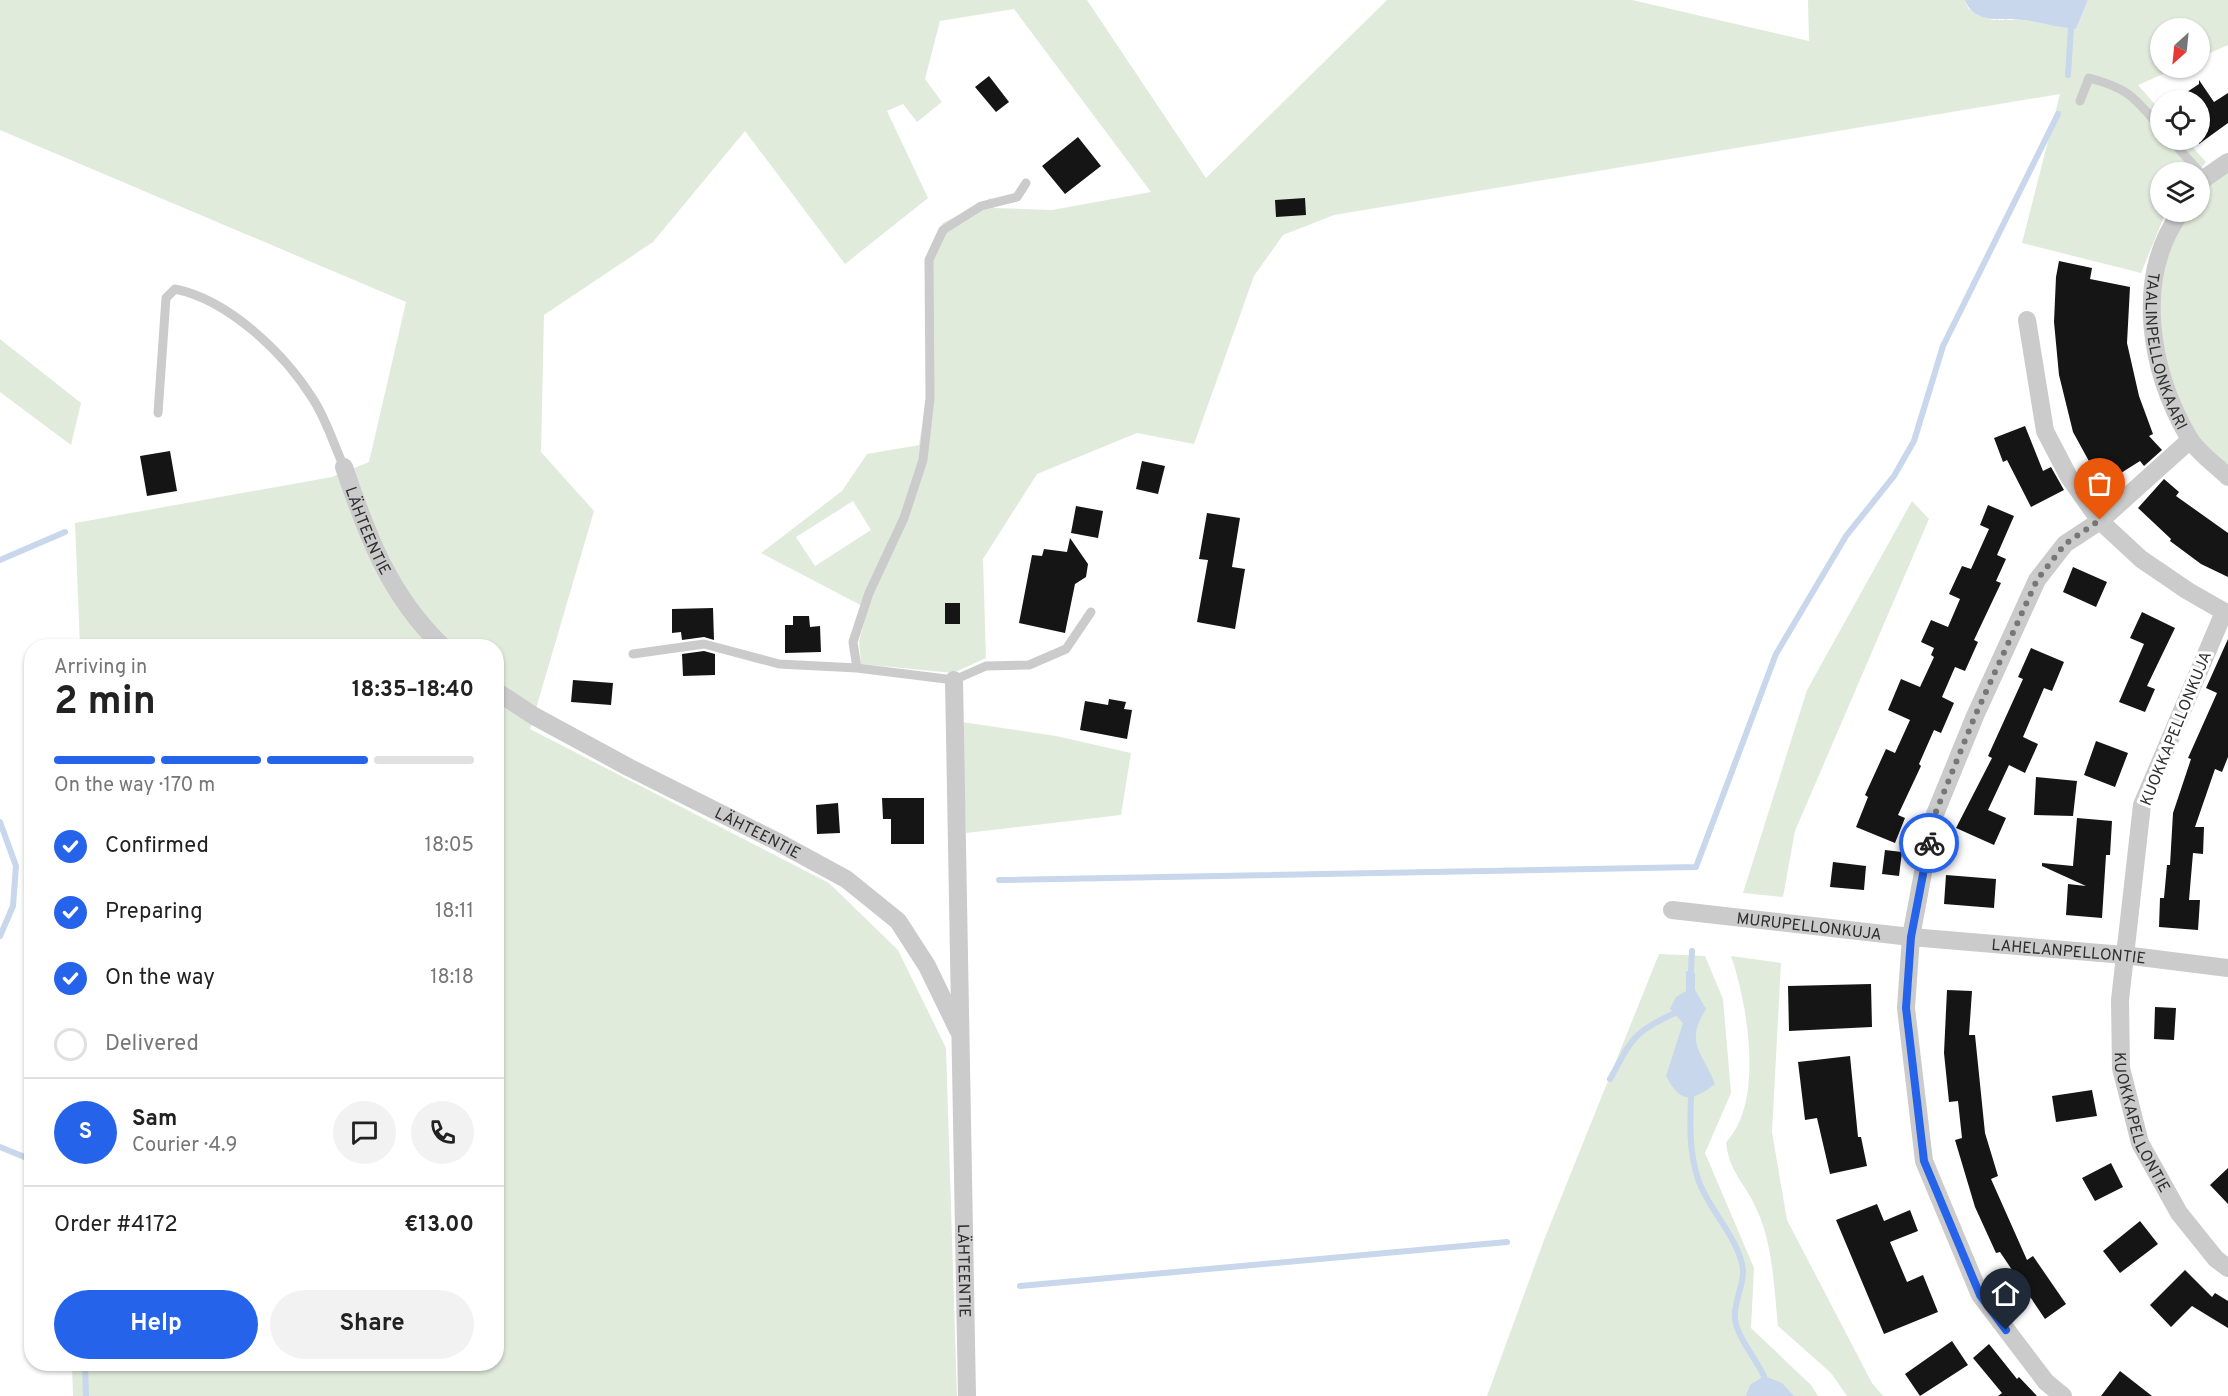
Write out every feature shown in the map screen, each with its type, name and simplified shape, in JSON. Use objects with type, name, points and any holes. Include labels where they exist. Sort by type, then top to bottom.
[{"type":"street","points":[[2210,176],[2228,162]]},
{"type":"street","name":"TAALINPELLONKAARI","points":[[2173,222],[2154,272],[2152,327],[2162,378],[2190,440],[2228,477]]},
{"type":"street","points":[[2027,320],[2045,431],[2069,477],[2100,520],[2141,559],[2226,613]]},
{"type":"street","points":[[2063,1396],[2046,1382],[1980,1295],[1924,1161],[1906,1008],[1911,937],[1933,819],[1975,716],[2037,580],[2065,544],[2100,520],[2190,440]]},
{"type":"street","name":"LÄHTEENTIE","points":[[344,467],[363,521],[389,580],[417,622],[435,639]]},
{"type":"street","name":"KUOKKAPELLONKUJA","points":[[2124,955],[2142,805],[2226,613]]},
{"type":"street","name":"LÄHTEENTIE","points":[[954,680],[967,1396]]},
{"type":"street","name":"LÄHTEENTIE","points":[[504,696],[534,716],[611,758],[846,879],[898,921],[927,966],[961,1037]]},
{"type":"street","name":"MURUPELLONKUJA","points":[[1672,910],[1911,937]]},
{"type":"street","name":"LAHELANPELLONTIE","points":[[1911,937],[2124,955],[2228,968]]},
{"type":"street","name":"KUOKKAPELLONTIE","points":[[2124,955],[2120,1000],[2121,1068],[2140,1143],[2179,1213],[2216,1259],[2228,1268]]},
{"type":"lane","points":[[2080,101],[2089,78],[2116,85],[2133,96],[2150,116]]},
{"type":"lane","points":[[857,668],[853,642],[869,593],[904,518],[923,460],[930,398],[929,261],[943,230],[981,206],[1017,197],[1026,183]]},
{"type":"lane","points":[[158,413],[166,298],[175,289],[191,293],[222,307],[274,351],[314,399],[344,467]]},
{"type":"lane","points":[[633,654],[704,644],[779,664],[857,668],[954,680],[986,666],[1029,665],[1066,650],[1090,612]]},
{"type":"green space","points":[[0,0],[1087,0],[1206,178],[1387,0],[1632,0],[1809,41],[1808,0],[1965,0],[1968,8],[1977,15],[1993,20],[2024,20],[2076,29],[2088,0],[2228,0],[2228,45],[2210,53],[2210,18],[2150,18],[2150,78],[2154,78],[2138,85],[2150,99],[2150,150],[2195,150],[2206,162],[2150,162],[2150,222],[2162,222],[2141,273],[2022,243],[2060,94],[1334,215],[1283,235],[1254,276],[1194,444],[1137,433],[1037,474],[983,559],[986,658],[953,673],[861,664],[859,641],[868,609],[761,553],[842,491],[867,454],[919,445],[926,398],[926,261],[943,223],[991,198],[994,208],[1052,210],[1151,192],[1014,9],[940,21],[925,79],[942,102],[917,122],[903,104],[887,111],[928,198],[845,264],[745,131],[653,242],[544,315],[541,452],[594,511],[530,729],[829,883],[898,950],[946,1048],[957,1396],[73,1396],[72,1371],[504,1371],[504,639],[80,639],[75,523],[332,477],[369,462],[406,302],[0,130]],"holes":[[[853,501],[871,530],[815,566],[796,537]]]},
{"type":"green space","points":[[2228,162],[2228,477],[2190,440],[2152,327],[2173,222],[2210,222],[2210,177]]},
{"type":"green space","points":[[0,339],[81,403],[71,445],[0,392]]},
{"type":"green space","points":[[1912,501],[1929,519],[1795,831],[1783,897],[1743,893],[1807,690]]},
{"type":"green space","points":[[962,722],[1056,736],[1131,753],[1121,815],[966,833]]},
{"type":"green space","points":[[1659,954],[1705,956],[1723,999],[1731,1093],[1705,1153],[1754,1268],[1751,1328],[1811,1385],[1818,1396],[1487,1396],[1544,1240]]},
{"type":"green space","points":[[1731,956],[1781,963],[1772,1132],[1787,1220],[1872,1383],[1883,1396],[1847,1396],[1831,1373],[1778,1326],[1772,1267],[1762,1223],[1753,1201],[1731,1163],[1726,1143],[1739,1123],[1746,1102],[1749,1082],[1745,1015]]},
{"type":"water","points":[[1965,0],[2088,0],[2076,29],[2024,20],[1982,17],[1969,8]]},
{"type":"water","points":[[1686,971],[1695,973],[1695,990],[1706,1009],[1696,1031],[1696,1040],[1715,1084],[1693,1097],[1682,1096],[1666,1076],[1683,1023],[1670,1009],[1676,997],[1686,991]]},
{"type":"water","points":[[1764,1376],[1782,1383],[1794,1396],[1746,1396],[1750,1385]]},
{"type":"building","points":[[989,76],[1009,102],[996,112],[975,87]]},
{"type":"building","points":[[2199,80],[2206,90],[2190,90],[2199,84]]},
{"type":"building","points":[[2228,93],[2228,123],[2210,136],[2210,96],[2214,102]]},
{"type":"building","points":[[1078,137],[1101,166],[1065,194],[1042,166]]},
{"type":"building","points":[[1305,198],[1306,215],[1276,217],[1275,200]]},
{"type":"building","points":[[2059,261],[2092,268],[2090,279],[2130,287],[2127,343],[2139,396],[2153,434],[2149,436],[2162,450],[2144,466],[2140,461],[2102,485],[2073,432],[2059,375],[2054,322]]},
{"type":"building","points":[[2025,426],[2043,471],[2051,467],[2064,490],[2031,507],[2007,460],[2003,462],[1994,438]]},
{"type":"building","points":[[170,451],[177,491],[147,496],[140,456]]},
{"type":"building","points":[[1142,461],[1165,466],[1158,494],[1136,489]]},
{"type":"building","points":[[2164,479],[2179,492],[2176,496],[2228,533],[2228,577],[2201,564],[2170,541],[2171,539],[2138,508]]},
{"type":"building","points":[[1988,505],[2014,516],[1997,555],[2006,559],[1996,581],[2001,583],[1974,640],[1978,642],[1965,671],[1955,667],[1942,697],[1954,703],[1941,733],[1934,730],[1919,764],[1921,766],[1898,815],[1905,818],[1895,843],[1856,827],[1868,797],[1865,795],[1886,749],[1895,753],[1910,720],[1888,710],[1901,679],[1920,687],[1934,657],[1931,655],[1934,648],[1921,642],[1931,620],[1948,627],[1960,599],[1949,594],[1962,566],[1971,569],[1989,529],[1980,525]]},
{"type":"building","points":[[1076,506],[1103,511],[1098,538],[1071,533]]},
{"type":"building","points":[[1207,513],[1240,518],[1232,567],[1245,569],[1235,629],[1197,622],[1208,560],[1199,559]]},
{"type":"building","points":[[1070,538],[1088,564],[1086,577],[1075,584],[1065,633],[1019,623],[1032,555],[1042,556],[1044,549],[1067,552]]},
{"type":"building","points":[[2073,567],[2107,582],[2096,607],[2063,592]]},
{"type":"building","points":[[945,603],[960,603],[960,624],[945,624]]},
{"type":"building","points":[[713,608],[714,640],[704,637],[682,640],[681,632],[672,633],[672,609]]},
{"type":"building","points":[[2142,612],[2175,628],[2147,686],[2155,689],[2145,712],[2119,702],[2144,644],[2130,638]]},
{"type":"building","points":[[793,616],[809,616],[810,627],[820,626],[821,652],[785,653],[785,625],[793,625]]},
{"type":"building","points":[[2228,639],[2228,757],[2222,772],[2215,769],[2195,827],[2204,827],[2203,854],[2193,853],[2189,900],[2200,900],[2198,930],[2159,927],[2160,898],[2164,898],[2167,865],[2170,865],[2173,813],[2191,759],[2188,758],[2217,693],[2206,688]]},
{"type":"building","points":[[2031,648],[2064,662],[2052,691],[2044,688],[2023,737],[2038,744],[2025,773],[2009,765],[1988,810],[2006,818],[1994,845],[1956,828],[1992,758],[1988,756],[2023,679],[2018,677]]},
{"type":"building","points":[[704,651],[715,654],[715,675],[683,676],[682,654]]},
{"type":"building","points":[[573,680],[613,683],[611,705],[571,702]]},
{"type":"building","points":[[1109,699],[1126,702],[1124,709],[1132,710],[1127,739],[1080,730],[1085,701],[1108,705]]},
{"type":"building","points":[[2096,741],[2128,753],[2115,787],[2084,775]]},
{"type":"building","points":[[2036,777],[2077,781],[2073,816],[2034,815]]},
{"type":"building","points":[[882,798],[924,798],[924,844],[891,844],[891,819],[883,819]]},
{"type":"building","points":[[838,803],[840,833],[817,834],[816,805]]},
{"type":"building","points":[[2077,818],[2112,821],[2110,855],[2106,855],[2102,918],[2066,915],[2068,884],[2086,886],[2042,866],[2042,863],[2073,866]]},
{"type":"building","points":[[1885,850],[1902,852],[1899,876],[1882,874]]},
{"type":"building","points":[[1833,862],[1866,866],[1864,890],[1830,887]]},
{"type":"building","points":[[1946,875],[1996,879],[1994,908],[1944,904]]},
{"type":"building","points":[[1871,984],[1872,1027],[1789,1031],[1788,986]]},
{"type":"building","points":[[1947,990],[1972,991],[1969,1035],[1975,1035],[1985,1133],[1998,1176],[1991,1179],[2027,1260],[2033,1256],[2066,1304],[2045,1319],[2000,1252],[1996,1253],[1975,1207],[1955,1140],[1962,1138],[1958,1101],[1949,1102],[1944,1053]]},
{"type":"building","points":[[2155,1007],[2176,1008],[2174,1040],[2154,1039]]},
{"type":"building","points":[[1850,1056],[1858,1137],[1861,1137],[1867,1166],[1830,1174],[1817,1118],[1805,1120],[1798,1062]]},
{"type":"building","points":[[2092,1090],[2097,1116],[2056,1122],[2052,1096]]},
{"type":"building","points":[[2111,1163],[2123,1187],[2095,1201],[2082,1178]]},
{"type":"building","points":[[2228,1168],[2228,1204],[2210,1185]]},
{"type":"building","points":[[1877,1204],[1884,1221],[1910,1210],[1918,1231],[1890,1242],[1907,1282],[1923,1275],[1938,1312],[1884,1334],[1836,1220]]},
{"type":"building","points":[[2140,1221],[2158,1244],[2120,1273],[2103,1251]]},
{"type":"building","points":[[2185,1270],[2212,1297],[2215,1293],[2228,1301],[2228,1328],[2192,1306],[2171,1327],[2150,1305]]},
{"type":"building","points":[[1952,1341],[1968,1365],[1920,1396],[1905,1374]]},
{"type":"building","points":[[1989,1344],[2017,1379],[2019,1377],[2037,1396],[1998,1396],[2002,1393],[1973,1358]]},
{"type":"building","points":[[2120,1371],[2152,1396],[2101,1396]]},
{"type":"waterway","points":[[2068,75],[2071,28]]},
{"type":"waterway","points":[[999,880],[1696,867],[1776,654],[1846,536],[1894,476],[1914,441],[1943,346],[2058,114]]},
{"type":"waterway","points":[[0,560],[65,532]]},
{"type":"waterway","points":[[0,822],[16,866],[13,906],[0,936]]},
{"type":"waterway","points":[[1691,972],[1692,951]]},
{"type":"waterway","points":[[1610,1079],[1634,1039],[1649,1026],[1675,1013]]},
{"type":"waterway","points":[[1691,1097],[1691,1138],[1698,1179],[1741,1258],[1743,1276],[1735,1313],[1736,1326],[1764,1376]]},
{"type":"waterway","points":[[0,1147],[24,1157]]},
{"type":"waterway","points":[[1020,1286],[1507,1242]]},
{"type":"waterway","points":[[85,1371],[86,1396]]},
{"type":"way so far","points":[[1929,843],[1933,819],[1975,716],[2037,580],[2065,544],[2100,520]]},
{"type":"route","points":[[1929,843],[1911,937],[1906,1008],[1924,1161],[1980,1295],[2006,1330]]}]
